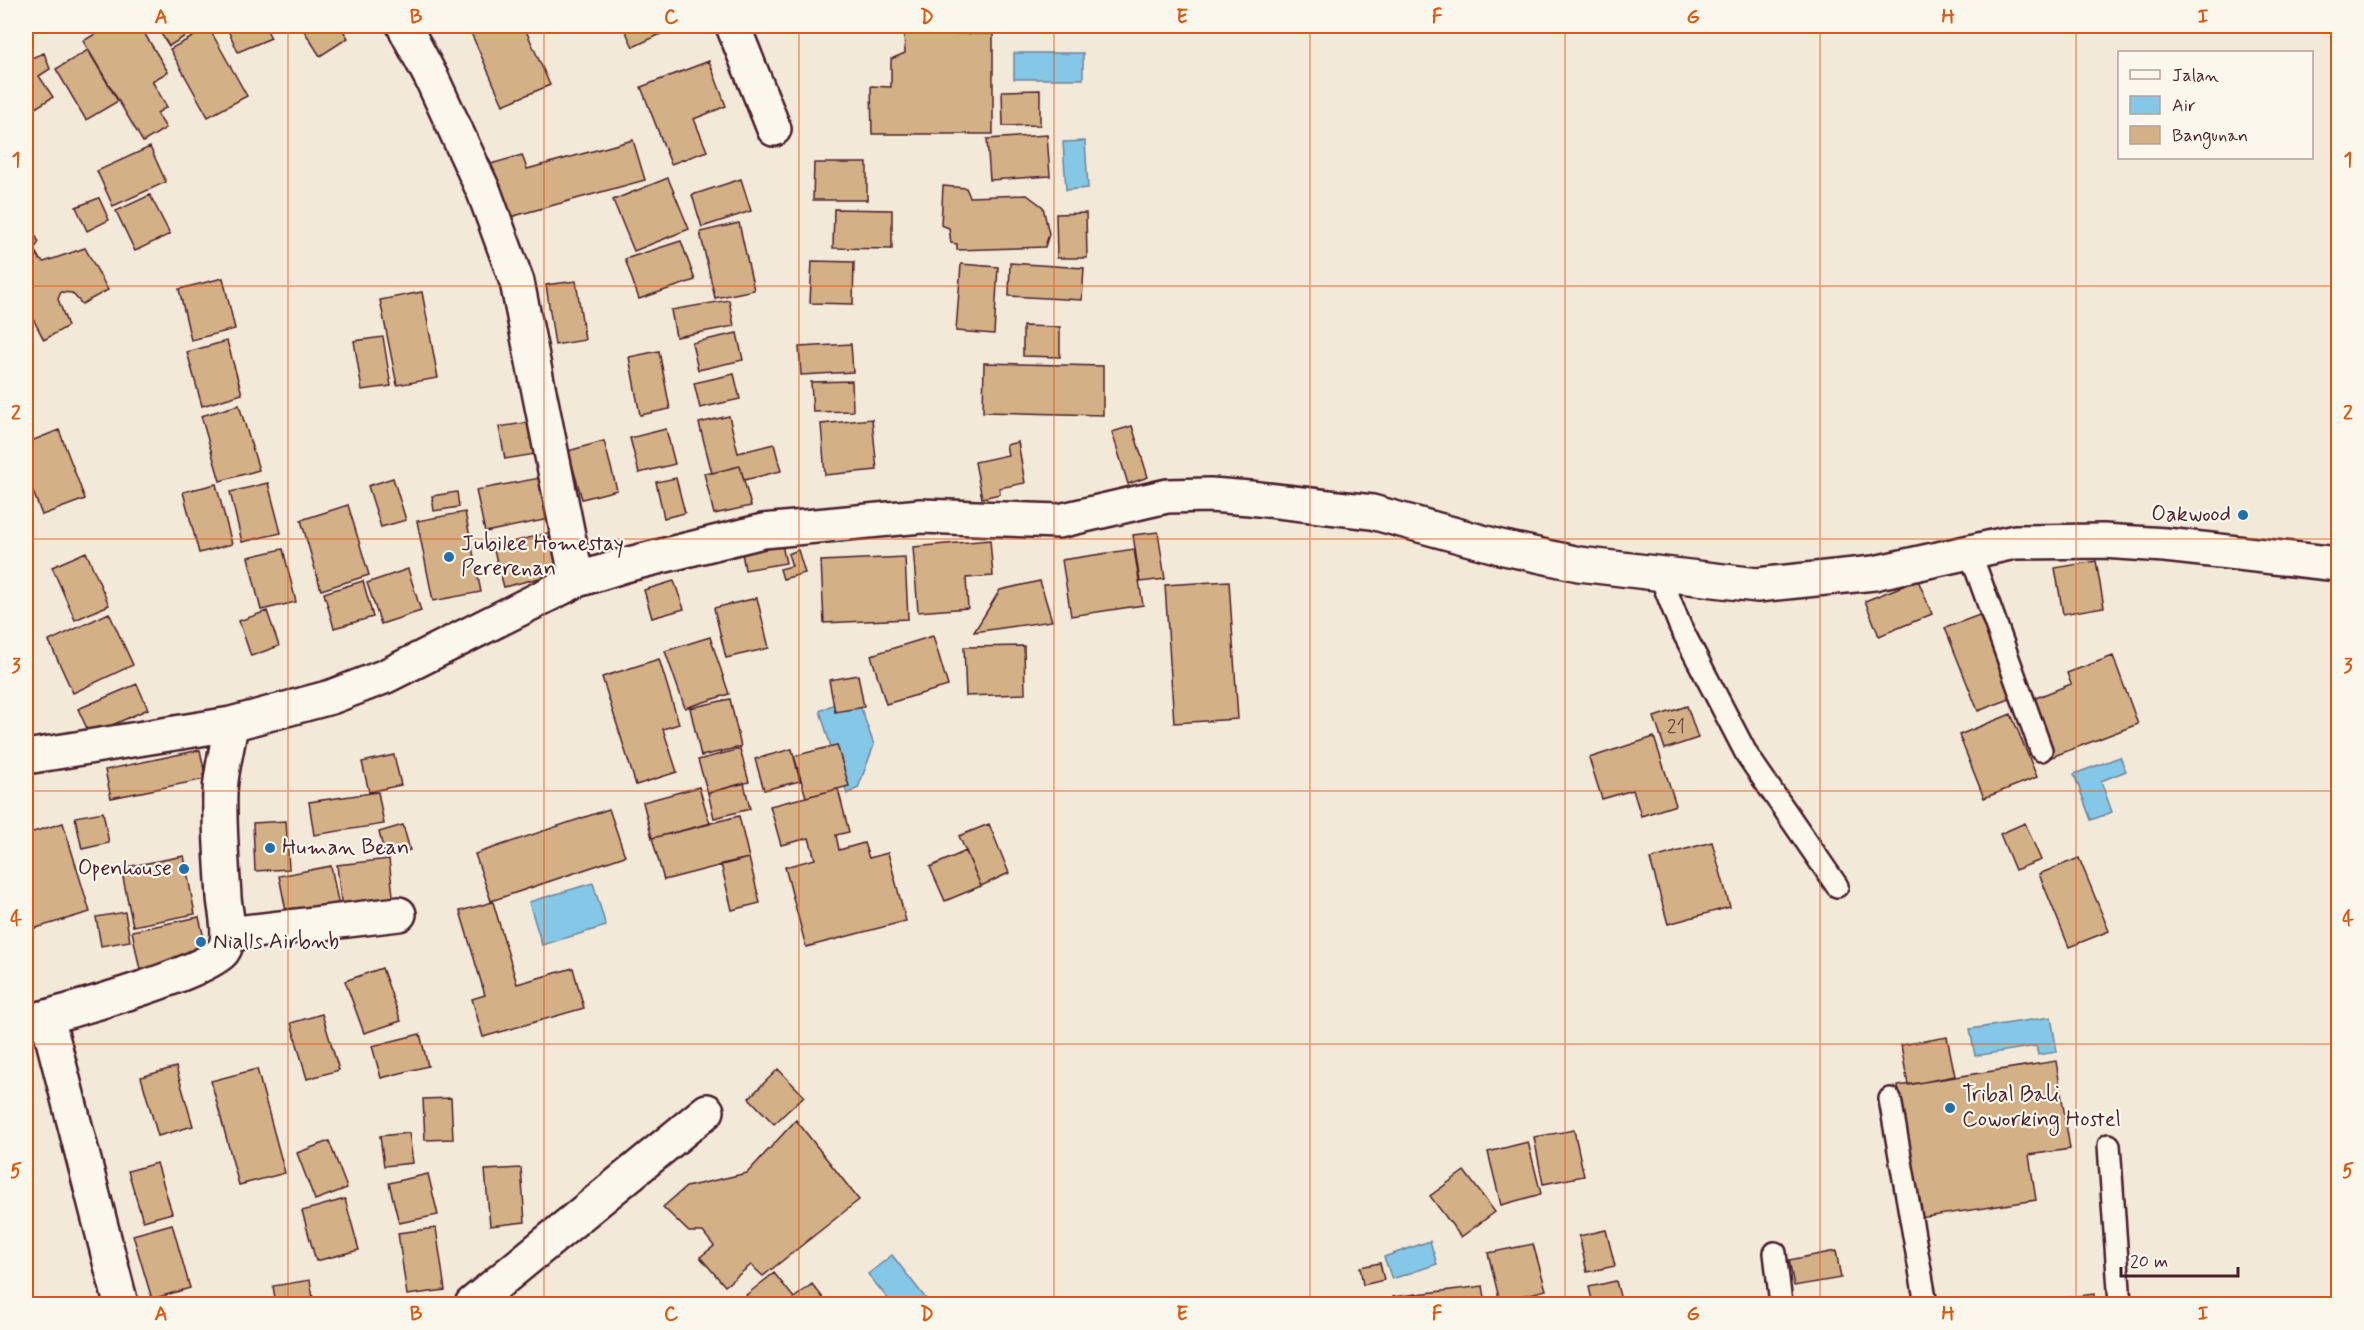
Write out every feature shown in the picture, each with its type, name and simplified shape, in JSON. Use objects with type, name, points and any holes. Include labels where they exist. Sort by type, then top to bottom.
[{"type":"street","points":[[404,26],[432,79],[484,192],[517,282],[577,580]]},
{"type":"street","points":[[733,26],[774,129]]},
{"type":"street","points":[[26,757],[231,724],[331,697],[386,676],[577,580],[625,565],[763,531],[921,516],[1059,521],[1167,496],[1210,495],[1372,512],[1557,560],[1660,575],[1757,585],[1874,573],[2015,542],[2103,541],[2165,545],[2338,564]]},
{"type":"street","points":[[122,1305],[36,1019],[152,985],[208,964],[224,951],[228,934],[224,900],[220,791],[231,724]]},
{"type":"street","points":[[228,934],[399,914]]},
{"type":"street","points":[[472,1305],[707,1111]]},
{"type":"lane","points":[[1970,552],[2041,750]]},
{"type":"lane","points":[[1660,575],[1680,626],[1747,755],[1837,886]]},
{"type":"lane","points":[[1890,1099],[1926,1305]]},
{"type":"lane","points":[[2109,1145],[2120,1305]]},
{"type":"lane","points":[[1775,1253],[1781,1305]]},
{"type":"water","points":[[1014,53],[1083,53],[1083,79],[1014,79]]},
{"type":"water","points":[[1085,141],[1088,188],[1066,190],[1063,142]]},
{"type":"water","points":[[834,704],[835,712],[861,708],[874,745],[858,788],[847,794],[845,787],[848,786],[837,745],[831,747],[820,711]]},
{"type":"water","points":[[2120,757],[2126,771],[2101,781],[2112,812],[2091,820],[2074,774]]},
{"type":"water","points":[[593,883],[606,926],[542,945],[529,902]]},
{"type":"water","points":[[2051,1017],[2057,1052],[2038,1055],[2036,1046],[1975,1056],[1970,1029]]},
{"type":"water","points":[[1430,1241],[1437,1264],[1392,1279],[1384,1257]]},
{"type":"water","points":[[892,1255],[930,1304],[892,1304],[868,1274]]},
{"type":"building","points":[[109,26],[140,26],[168,72],[152,81],[167,107],[157,113],[166,128],[143,142],[83,41]]},
{"type":"building","points":[[156,26],[199,26],[200,27],[169,46]]},
{"type":"building","points":[[226,26],[265,26],[271,38],[238,52]]},
{"type":"building","points":[[301,26],[340,26],[348,38],[320,56]]},
{"type":"building","points":[[468,26],[524,26],[550,85],[503,105]]},
{"type":"building","points":[[629,26],[678,26],[633,47],[624,28]]},
{"type":"building","points":[[209,28],[247,96],[208,117],[170,49]]},
{"type":"building","points":[[904,33],[993,34],[993,134],[872,134],[871,86],[891,87],[891,59],[905,53]]},
{"type":"building","points":[[88,50],[118,101],[86,120],[56,69]]},
{"type":"building","points":[[44,53],[50,69],[39,76],[53,97],[26,114],[26,60]]},
{"type":"building","points":[[709,61],[726,106],[694,119],[707,151],[671,164],[641,87]]},
{"type":"building","points":[[1040,90],[1040,125],[1003,126],[1002,91]]},
{"type":"building","points":[[1047,135],[1050,176],[990,180],[987,139]]},
{"type":"building","points":[[633,140],[645,180],[503,219],[487,165],[522,155],[527,169]]},
{"type":"building","points":[[150,147],[166,182],[113,206],[97,171]]},
{"type":"building","points":[[814,163],[867,163],[867,200],[813,200]]},
{"type":"building","points":[[668,178],[689,229],[634,251],[613,200]]},
{"type":"building","points":[[741,179],[751,211],[702,227],[692,195]]},
{"type":"building","points":[[943,186],[966,188],[970,197],[1027,195],[1043,207],[1049,234],[1045,247],[957,250],[957,244],[951,243],[949,228],[941,225]]},
{"type":"building","points":[[150,195],[170,234],[135,251],[116,211]]},
{"type":"building","points":[[99,198],[109,220],[87,231],[76,207]]},
{"type":"building","points":[[834,209],[892,210],[892,249],[833,248]]},
{"type":"building","points":[[1086,213],[1087,258],[1057,258],[1056,214]]},
{"type":"building","points":[[26,220],[39,242],[34,249],[40,260],[44,262],[85,248],[108,290],[82,304],[72,293],[61,292],[58,299],[68,326],[44,340],[30,313],[26,312]]},
{"type":"building","points":[[739,223],[754,290],[715,298],[700,232]]},
{"type":"building","points":[[681,241],[695,280],[639,299],[625,259]]},
{"type":"building","points":[[812,261],[854,262],[853,304],[810,303]]},
{"type":"building","points":[[1010,263],[1084,268],[1082,300],[1009,296]]},
{"type":"building","points":[[961,264],[998,267],[994,334],[956,331]]},
{"type":"building","points":[[223,278],[235,329],[191,340],[179,289]]},
{"type":"building","points":[[576,281],[585,340],[555,345],[546,285]]},
{"type":"building","points":[[422,292],[438,378],[397,385],[380,300]]},
{"type":"building","points":[[729,300],[734,326],[676,337],[671,310]]},
{"type":"building","points":[[1023,326],[1060,327],[1060,357],[1023,356]]},
{"type":"building","points":[[737,333],[743,360],[698,370],[692,343]]},
{"type":"building","points":[[383,337],[391,386],[362,390],[354,341]]},
{"type":"building","points":[[227,341],[242,394],[202,406],[187,352]]},
{"type":"building","points":[[851,344],[853,372],[801,375],[799,347]]},
{"type":"building","points":[[659,351],[670,409],[640,415],[629,357]]},
{"type":"building","points":[[984,363],[1103,366],[1103,415],[983,412]]},
{"type":"building","points":[[734,374],[740,399],[700,408],[694,383]]},
{"type":"building","points":[[852,381],[853,411],[813,412],[811,382]]},
{"type":"building","points":[[239,405],[259,470],[220,481],[201,416]]},
{"type":"building","points":[[729,416],[738,453],[774,444],[781,471],[744,480],[740,466],[712,473],[699,423]]},
{"type":"building","points":[[872,419],[877,470],[825,475],[821,424]]},
{"type":"building","points":[[536,421],[542,453],[505,459],[499,427]]},
{"type":"building","points":[[1132,426],[1148,477],[1128,484],[1112,432]]},
{"type":"building","points":[[666,429],[675,464],[639,473],[630,438]]},
{"type":"building","points":[[59,430],[85,499],[42,515],[26,473],[26,443]]},
{"type":"building","points":[[604,441],[617,490],[582,499],[568,451]]},
{"type":"building","points":[[1018,442],[1025,483],[999,488],[1000,494],[982,498],[975,462],[1008,455],[1006,445]]},
{"type":"building","points":[[740,466],[751,506],[714,514],[704,473]]},
{"type":"building","points":[[545,477],[554,518],[485,532],[476,490]]},
{"type":"building","points":[[393,478],[406,520],[381,527],[368,486]]},
{"type":"building","points":[[676,478],[685,513],[664,518],[656,482]]},
{"type":"building","points":[[268,483],[281,533],[242,542],[230,492]]},
{"type":"building","points":[[216,484],[232,544],[199,553],[183,492]]},
{"type":"building","points":[[457,492],[459,507],[434,511],[432,496]]},
{"type":"building","points":[[348,505],[369,575],[321,590],[301,520]]},
{"type":"building","name":"Jubilee Homestay Pererenan","points":[[465,512],[481,592],[433,601],[417,521]]},
{"type":"building","points":[[1158,532],[1165,579],[1140,582],[1133,535]]},
{"type":"building","points":[[548,533],[559,573],[504,587],[493,547]]},
{"type":"building","points":[[990,540],[993,576],[966,578],[968,608],[918,612],[913,547]]},
{"type":"building","points":[[782,545],[786,563],[745,570],[742,553]]},
{"type":"building","points":[[283,549],[296,602],[261,610],[248,557]]},
{"type":"building","points":[[1134,549],[1143,605],[1071,616],[1062,560]]},
{"type":"building","points":[[798,550],[805,573],[783,579],[780,569],[792,566],[788,554]]},
{"type":"building","points":[[86,552],[109,605],[75,620],[52,567]]},
{"type":"building","points":[[905,557],[908,619],[824,623],[821,561]]},
{"type":"building","points":[[2096,561],[2104,607],[2063,614],[2055,568]]},
{"type":"building","points":[[408,569],[421,611],[381,624],[367,583]]},
{"type":"building","points":[[1918,580],[1932,614],[1879,636],[1865,601]]},
{"type":"building","points":[[363,581],[373,617],[334,628],[324,593]]},
{"type":"building","points":[[674,581],[684,609],[652,618],[644,590]]},
{"type":"building","points":[[1040,581],[1052,621],[974,632],[1000,590]]},
{"type":"building","points":[[1229,581],[1238,719],[1174,723],[1165,585]]},
{"type":"building","points":[[757,598],[769,648],[726,658],[714,608]]},
{"type":"building","points":[[267,611],[279,646],[251,656],[239,621]]},
{"type":"building","points":[[109,613],[133,665],[73,693],[49,641]]},
{"type":"building","points":[[1982,614],[2015,697],[1978,711],[1945,628]]},
{"type":"building","points":[[933,636],[948,686],[886,704],[871,655]]},
{"type":"building","points":[[710,637],[729,694],[685,708],[665,651]]},
{"type":"building","points":[[1024,646],[1025,694],[966,696],[964,647]]},
{"type":"building","points":[[2113,656],[2138,724],[2049,758],[2028,701],[2071,684],[2067,673]]},
{"type":"building","points":[[659,659],[679,724],[663,729],[677,772],[636,785],[602,677]]},
{"type":"building","points":[[858,675],[864,707],[835,712],[829,680]]},
{"type":"building","points":[[137,684],[148,709],[90,735],[78,709]]},
{"type":"building","points":[[730,699],[741,747],[701,756],[690,708]]},
{"type":"building","points":[[1687,706],[1698,738],[1665,749],[1654,717]]},
{"type":"building","points":[[2011,714],[2037,777],[1984,798],[1959,735]]},
{"type":"building","points":[[1654,737],[1676,805],[1641,816],[1633,790],[1602,799],[1589,758]]},
{"type":"building","points":[[837,745],[849,786],[806,797],[794,756]]},
{"type":"building","points":[[740,749],[749,782],[708,793],[698,760]]},
{"type":"building","points":[[792,749],[800,781],[764,790],[755,759]]},
{"type":"building","points":[[200,750],[206,779],[111,798],[105,770]]},
{"type":"building","points":[[394,755],[401,785],[369,792],[362,762]]},
{"type":"building","points":[[744,783],[750,809],[714,818],[708,793]]},
{"type":"building","points":[[699,787],[710,824],[652,838],[643,802]]},
{"type":"building","points":[[838,789],[849,832],[836,835],[839,850],[864,843],[869,858],[888,853],[906,921],[806,947],[785,867],[815,859],[809,838],[781,845],[770,806]]},
{"type":"building","points":[[378,792],[384,824],[314,835],[309,802]]},
{"type":"building","points":[[609,809],[625,856],[491,901],[475,854]]},
{"type":"building","points":[[103,812],[109,843],[82,849],[75,817]]},
{"type":"building","points":[[739,816],[749,858],[664,880],[652,838]]},
{"type":"building","points":[[286,821],[289,869],[255,871],[253,823]]},
{"type":"building","points":[[63,823],[90,912],[26,931],[26,834]]},
{"type":"building","points":[[2025,823],[2041,860],[2015,870],[2000,834]]},
{"type":"building","points":[[989,824],[1009,873],[981,886],[959,836]]},
{"type":"building","points":[[403,825],[410,850],[385,856],[379,832]]},
{"type":"building","points":[[1712,842],[1730,907],[1668,924],[1650,859]]},
{"type":"building","points":[[966,851],[981,886],[945,901],[930,867]]},
{"type":"building","points":[[184,856],[195,914],[133,926],[121,868]]},
{"type":"building","points":[[749,858],[760,903],[732,910],[721,864]]},
{"type":"building","points":[[2079,858],[2109,931],[2069,947],[2039,874]]},
{"type":"building","points":[[389,859],[394,905],[342,911],[337,865]]},
{"type":"building","points":[[331,866],[340,912],[288,921],[279,876]]},
{"type":"building","points":[[493,902],[517,984],[573,968],[584,1008],[483,1037],[472,999],[485,995],[460,911]]},
{"type":"building","points":[[125,912],[130,941],[101,946],[96,917]]},
{"type":"building","points":[[199,917],[208,956],[140,970],[132,931]]},
{"type":"building","points":[[382,968],[401,1021],[364,1033],[345,981]]},
{"type":"building","points":[[322,1014],[339,1070],[307,1079],[291,1023]]},
{"type":"building","points":[[420,1034],[428,1066],[381,1078],[372,1046]]},
{"type":"building","points":[[1947,1037],[1955,1076],[1908,1085],[1901,1045]]},
{"type":"building","points":[[2056,1061],[2070,1149],[2029,1155],[2036,1200],[1920,1218],[1898,1086]]},
{"type":"building","points":[[176,1067],[193,1126],[158,1136],[141,1077]]},
{"type":"building","points":[[257,1069],[285,1173],[239,1185],[211,1081]]},
{"type":"building","points":[[778,1069],[804,1096],[774,1124],[749,1098]]},
{"type":"building","points":[[451,1098],[453,1139],[425,1140],[423,1099]]},
{"type":"building","points":[[796,1120],[859,1200],[763,1276],[751,1265],[725,1286],[700,1257],[714,1246],[703,1232],[689,1232],[663,1207],[686,1187],[747,1173]]},
{"type":"building","points":[[1574,1130],[1584,1176],[1543,1184],[1534,1137]]},
{"type":"building","points":[[409,1133],[413,1163],[384,1166],[380,1136]]},
{"type":"building","points":[[329,1141],[347,1188],[315,1200],[297,1153]]},
{"type":"building","points":[[1528,1142],[1541,1194],[1501,1205],[1488,1152]]},
{"type":"building","points":[[157,1163],[172,1213],[143,1221],[128,1171]]},
{"type":"building","points":[[521,1168],[525,1222],[490,1226],[485,1170]]},
{"type":"building","points":[[1464,1171],[1495,1212],[1461,1237],[1430,1196]]},
{"type":"building","points":[[428,1174],[438,1215],[399,1223],[389,1183]]},
{"type":"building","points":[[345,1199],[359,1250],[316,1261],[302,1211]]},
{"type":"building","points":[[172,1224],[190,1288],[152,1299],[133,1235]]},
{"type":"building","points":[[436,1228],[445,1290],[407,1295],[398,1233]]},
{"type":"building","points":[[1606,1230],[1615,1266],[1587,1272],[1579,1236]]},
{"type":"building","points":[[1533,1244],[1546,1290],[1500,1302],[1488,1253]]},
{"type":"building","points":[[1836,1251],[1841,1278],[1794,1286],[1789,1260]]},
{"type":"building","points":[[1380,1263],[1384,1280],[1363,1285],[1360,1267]]},
{"type":"building","points":[[774,1273],[794,1298],[812,1284],[828,1304],[754,1304],[746,1295]]},
{"type":"building","points":[[310,1280],[314,1304],[276,1304],[273,1286]]},
{"type":"building","points":[[1616,1281],[1622,1304],[1593,1304],[1589,1287]]},
{"type":"building","points":[[1483,1286],[1486,1304],[1394,1304],[1393,1297]]},
{"type":"building","points":[[2094,1294],[2094,1304],[2039,1304],[2039,1301]]},
{"type":"building","points":[[1546,1298],[1548,1304],[1512,1304]]},
{"type":"place","name":"Oakwood","points":[[2243,515]]},
{"type":"place","name":"Jubilee Homestay Pererenan","points":[[449,557]]},
{"type":"place","name":"Human Bean","points":[[270,848]]},
{"type":"place","name":"Openhouse","points":[[184,869]]},
{"type":"place","name":"Nialls Airbnb","points":[[201,942]]},
{"type":"place","name":"Tribal Bali Coworking Hostel","points":[[1950,1108]]}]
